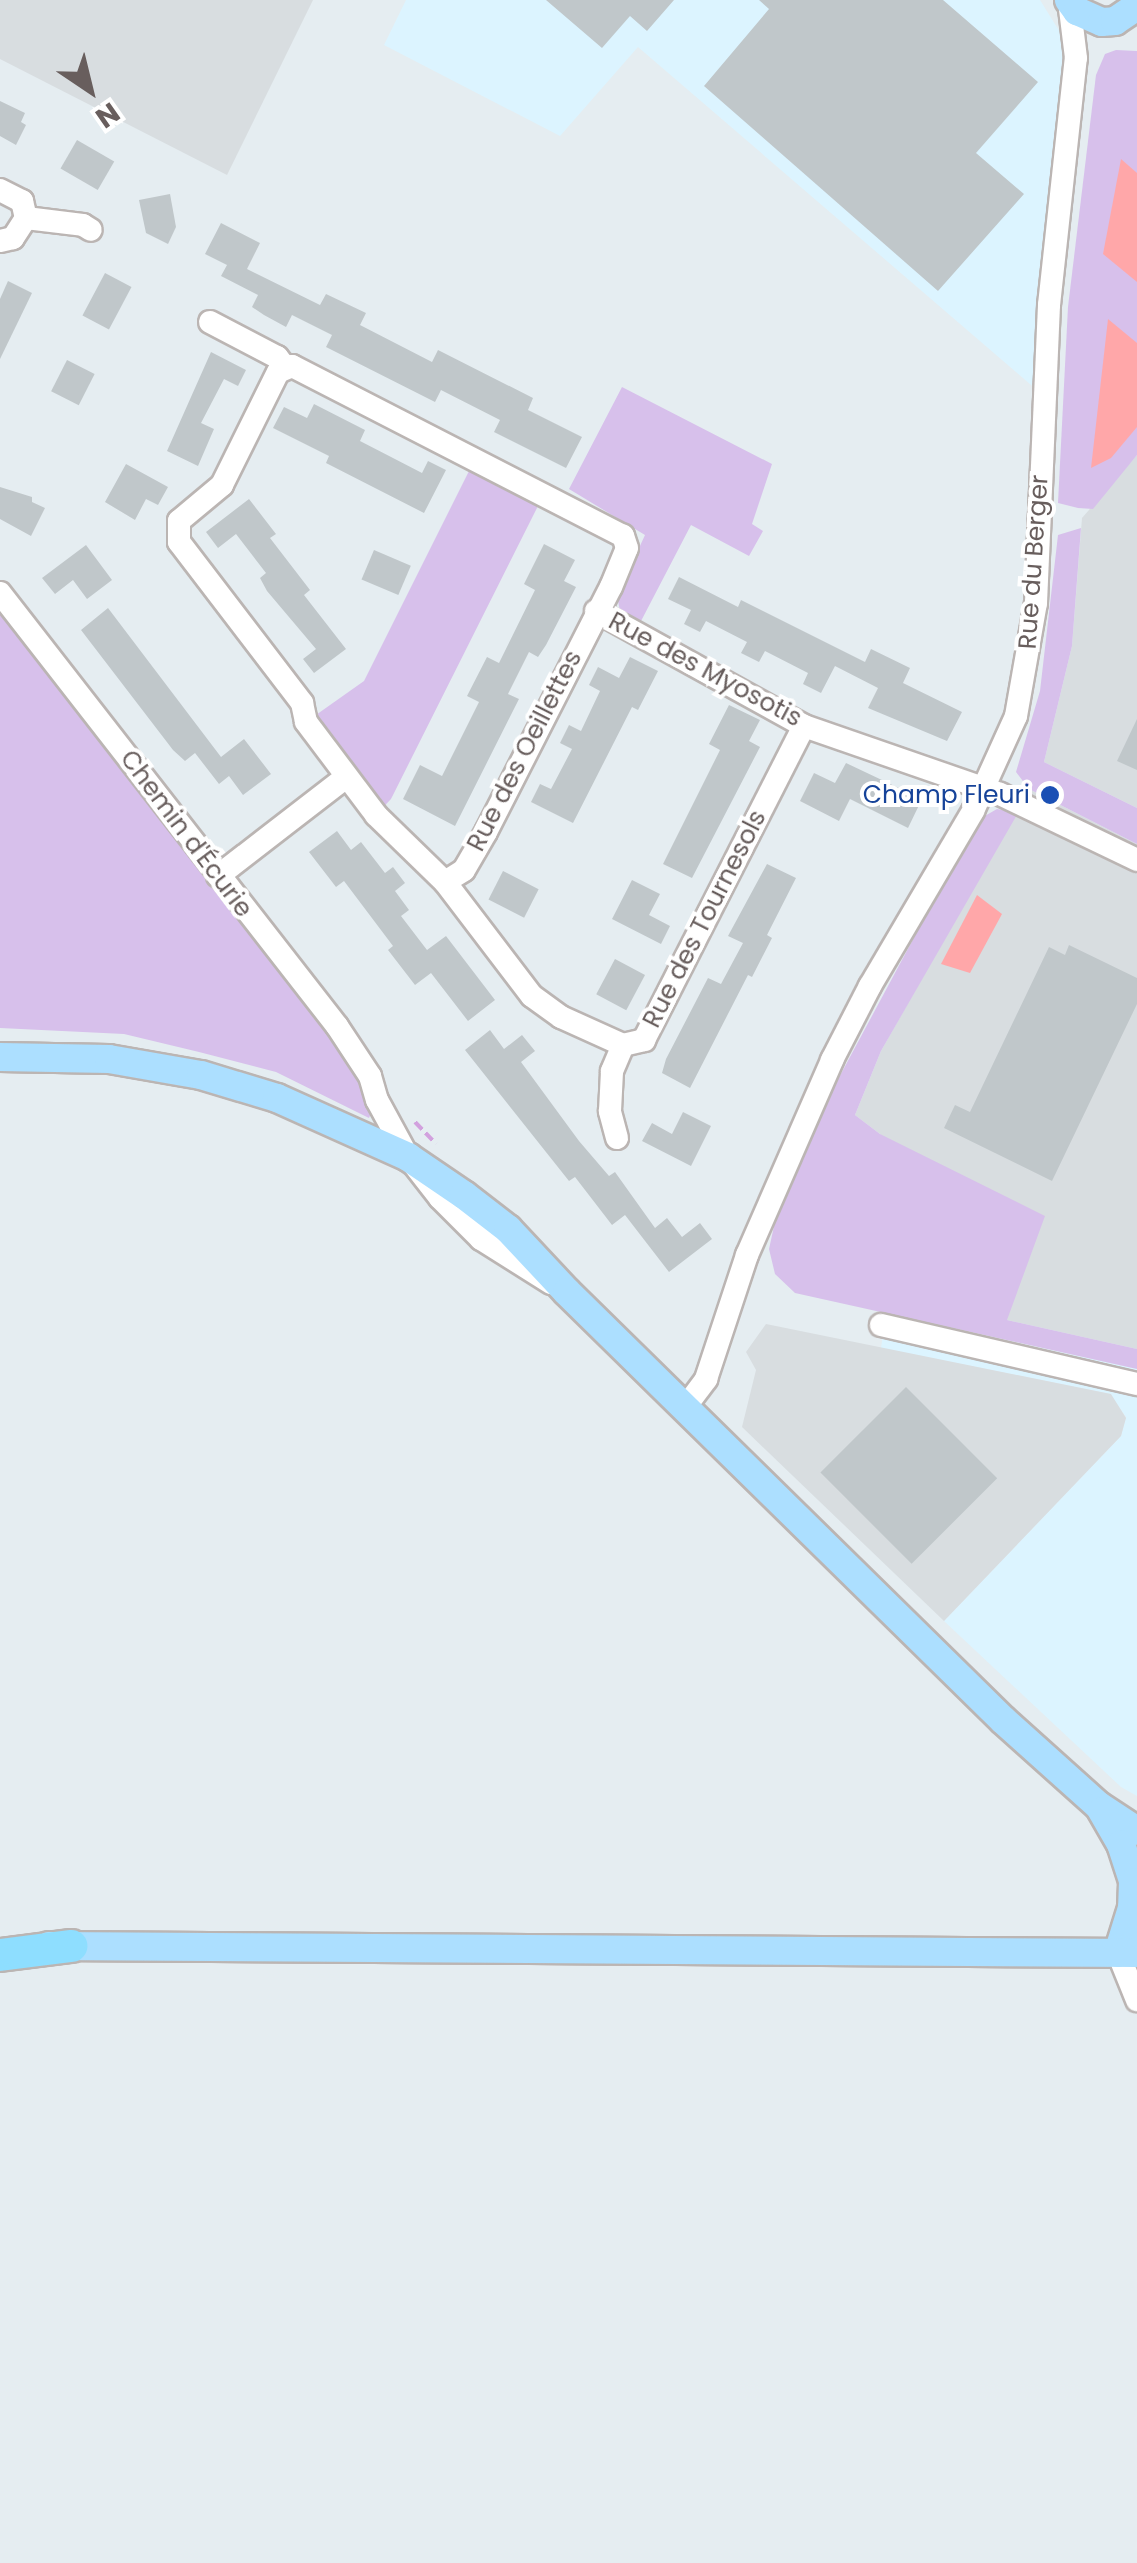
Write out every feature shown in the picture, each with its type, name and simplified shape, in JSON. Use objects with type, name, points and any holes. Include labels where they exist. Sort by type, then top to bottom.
[{"type":"highway","points":[[0,1955],[71,1946]]},
{"type":"main road","points":[[1069,1],[1089,19],[1122,19]]},
{"type":"main road","points":[[0,1057],[109,1059],[202,1076],[276,1098],[408,1157],[508,1229],[567,1292],[1004,1720],[1098,1806],[1136,1831]]},
{"type":"main road","points":[[0,1945],[1128,1953],[1133,1882],[1122,1844],[1098,1806]]},
{"type":"street","name":"Rue du Berger","points":[[686,1406],[706,1379],[747,1255],[832,1060],[984,790],[1016,716],[1036,603],[1050,305],[1076,58],[1069,1]]},
{"type":"street","points":[[1076,58],[1122,19]]},
{"type":"street","points":[[0,190],[22,201],[26,218],[14,238],[0,241]]},
{"type":"street","points":[[26,218],[83,225],[91,230]]},
{"type":"street","points":[[210,322],[289,367]]},
{"type":"street","name":"Rue des Oeillettes","points":[[289,367],[624,536],[626,548],[486,832],[464,870],[446,882]]},
{"type":"street","name":"Rue des Tournesols","points":[[289,367],[278,372],[222,485],[179,521],[178,542],[302,703],[306,722],[346,777],[376,815],[446,882],[532,996],[561,1016],[623,1045],[644,1040],[804,726]]},
{"type":"street","name":"Chemin d'Écurie","points":[[0,593],[338,1026],[370,1076],[377,1100],[408,1157]]},
{"type":"street","name":"Rue des Myosotis","points":[[596,611],[804,726],[984,790],[1137,860]]},
{"type":"street","points":[[218,876],[346,777]]},
{"type":"street","points":[[618,1138],[610,1111],[611,1084],[623,1045]]},
{"type":"street","points":[[349,1130],[369,1118],[377,1100]]},
{"type":"street","points":[[881,1325],[1137,1384]]},
{"type":"street","points":[[1128,1953],[1137,2000]]},
{"type":"path","points":[[409,1115],[445,1154]]},
{"type":"shaded area","points":[[0,0],[313,0],[227,175],[0,59]]},
{"type":"shaded area","points":[[406,0],[1040,0],[1076,58],[1045,397],[638,47],[560,136],[384,45]]},
{"type":"shaded area","points":[[1137,51],[1137,455],[1093,509],[1058,503],[1068,307],[1096,75],[1105,54]]},
{"type":"shaded area","points":[[1121,159],[1137,173],[1137,282],[1103,254]]},
{"type":"shaded area","points":[[1108,319],[1137,343],[1137,427],[1111,458],[1091,468]]},
{"type":"shaded area","points":[[622,387],[772,464],[752,524],[763,531],[749,556],[691,525],[640,623],[620,611],[617,596],[645,535],[569,489]]},
{"type":"shaded area","points":[[1137,455],[1137,808],[1044,762],[1072,646],[1082,518]]},
{"type":"shaded area","points":[[476,457],[545,492],[391,799],[376,815],[306,722],[364,681]]},
{"type":"shaded area","points":[[1081,528],[1072,646],[1044,762],[1137,808],[1137,844],[1029,789],[1016,772],[1040,691],[1058,535]]},
{"type":"shaded area","points":[[0,593],[208,864],[377,1100],[369,1118],[276,1072],[199,1052],[124,1034],[0,1028]]},
{"type":"shaded area","points":[[1029,789],[1137,844],[1137,1349],[1007,1320],[880,1134],[855,1115],[881,1051]]},
{"type":"shaded area","points":[[997,809],[1018,813],[881,1051],[855,1115],[880,1134],[1045,1216],[1007,1320],[1137,1349],[1137,1369],[795,1293],[775,1274],[769,1249],[778,1208],[821,1111],[932,904],[983,817]]},
{"type":"shaded area","points":[[977,895],[1002,914],[970,973],[941,964]]},
{"type":"shaded area","points":[[886,1314],[1137,1369],[1137,1796],[1121,1787],[944,1621],[1121,1436],[1126,1417],[1110,1394],[881,1348]]},
{"type":"shaded area","points":[[766,1324],[1111,1394],[1126,1418],[1121,1436],[944,1621],[742,1427],[756,1370],[746,1352]]},
{"type":"building","points":[[546,0],[674,0],[647,31],[630,16],[602,48]]},
{"type":"building","points":[[759,0],[943,0],[1038,82],[976,153],[1024,194],[938,291],[704,86],[769,9]]},
{"type":"building","points":[[0,101],[25,113],[21,122],[26,125],[16,145],[0,136]]},
{"type":"building","points":[[77,140],[114,162],[98,190],[60,169]]},
{"type":"building","points":[[170,194],[176,227],[168,244],[146,233],[139,200]]},
{"type":"building","points":[[221,223],[260,243],[247,269],[320,305],[326,294],[366,313],[360,325],[432,362],[438,350],[533,398],[528,410],[582,437],[566,468],[494,432],[500,420],[441,390],[435,402],[326,347],[332,335],[292,315],[286,327],[252,307],[258,295],[221,276],[227,265],[205,254]]},
{"type":"building","points":[[105,273],[131,287],[109,329],[82,315]]},
{"type":"building","points":[[8,281],[32,293],[0,359],[0,299]]},
{"type":"building","points":[[211,352],[246,370],[238,386],[224,379],[201,423],[214,429],[198,466],[167,451]]},
{"type":"building","points":[[67,360],[95,374],[79,405],[51,391]]},
{"type":"building","points":[[314,404],[365,430],[360,441],[422,473],[428,461],[446,470],[424,513],[326,463],[329,456],[273,428],[284,407],[307,418]]},
{"type":"building","points":[[126,464],[168,487],[158,505],[146,499],[135,520],[105,502]]},
{"type":"building","points":[[0,487],[32,497],[32,502],[45,508],[31,536],[0,519]]},
{"type":"building","points":[[249,499],[276,534],[270,538],[310,590],[304,595],[346,649],[314,673],[303,659],[316,649],[267,591],[260,578],[266,573],[236,534],[218,548],[206,532]]},
{"type":"building","points":[[544,544],[575,560],[564,581],[576,587],[538,657],[529,652],[508,694],[519,699],[455,826],[403,799],[420,765],[442,776],[479,702],[467,696],[487,657],[499,663],[535,590],[524,584]]},
{"type":"building","points":[[86,545],[112,580],[87,599],[73,580],[55,594],[42,578]]},
{"type":"building","points":[[374,550],[411,566],[398,595],[361,579]]},
{"type":"building","points":[[679,577],[738,607],[741,600],[865,662],[871,649],[910,668],[903,683],[962,712],[947,741],[868,708],[878,688],[835,666],[821,693],[803,684],[808,673],[765,651],[759,662],[741,653],[747,642],[706,621],[700,632],[684,624],[691,610],[668,599]]},
{"type":"building","points":[[108,608],[221,757],[244,739],[271,774],[243,795],[229,776],[219,784],[195,753],[185,761],[173,750],[81,630]]},
{"type":"building","points":[[630,657],[658,671],[638,710],[632,707],[573,823],[531,802],[540,784],[551,789],[572,749],[560,743],[569,725],[581,731],[600,691],[589,685],[598,667],[619,678]]},
{"type":"building","points":[[729,705],[760,720],[749,741],[760,747],[692,878],[663,864],[720,750],[709,744]]},
{"type":"building","points":[[1137,719],[1137,770],[1117,761]]},
{"type":"building","points":[[846,763],[922,799],[908,828],[850,799],[839,821],[800,801],[814,773],[835,783]]},
{"type":"building","points":[[337,831],[351,850],[361,842],[385,873],[393,867],[405,883],[395,891],[409,910],[401,916],[427,950],[446,936],[495,1000],[468,1021],[431,973],[415,985],[388,950],[393,946],[344,881],[336,887],[309,852]]},
{"type":"building","points":[[767,864],[796,878],[767,935],[772,938],[752,977],[748,975],[690,1088],[662,1073],[666,1059],[708,978],[721,984],[743,943],[728,936]]},
{"type":"building","points":[[503,871],[539,889],[524,918],[488,900]]},
{"type":"building","points":[[632,880],[660,894],[649,915],[670,926],[661,944],[612,919]]},
{"type":"building","points":[[1069,945],[1137,978],[1137,1004],[1052,1181],[944,1128],[955,1105],[970,1112],[1049,947],[1065,955]]},
{"type":"building","points":[[615,959],[645,975],[626,1010],[596,994]]},
{"type":"building","points":[[490,1030],[504,1049],[522,1035],[535,1051],[521,1062],[579,1141],[609,1176],[615,1172],[655,1228],[667,1218],[682,1237],[700,1223],[712,1239],[669,1272],[625,1215],[612,1225],[575,1177],[569,1181],[465,1050]]},
{"type":"building","points":[[683,1112],[711,1126],[691,1166],[642,1141],[652,1123],[672,1134]]},
{"type":"building","points":[[906,1387],[997,1478],[912,1564],[820,1473]]},
{"type":"place","name":"Champ Fleuri","points":[[1050,795]]}]
